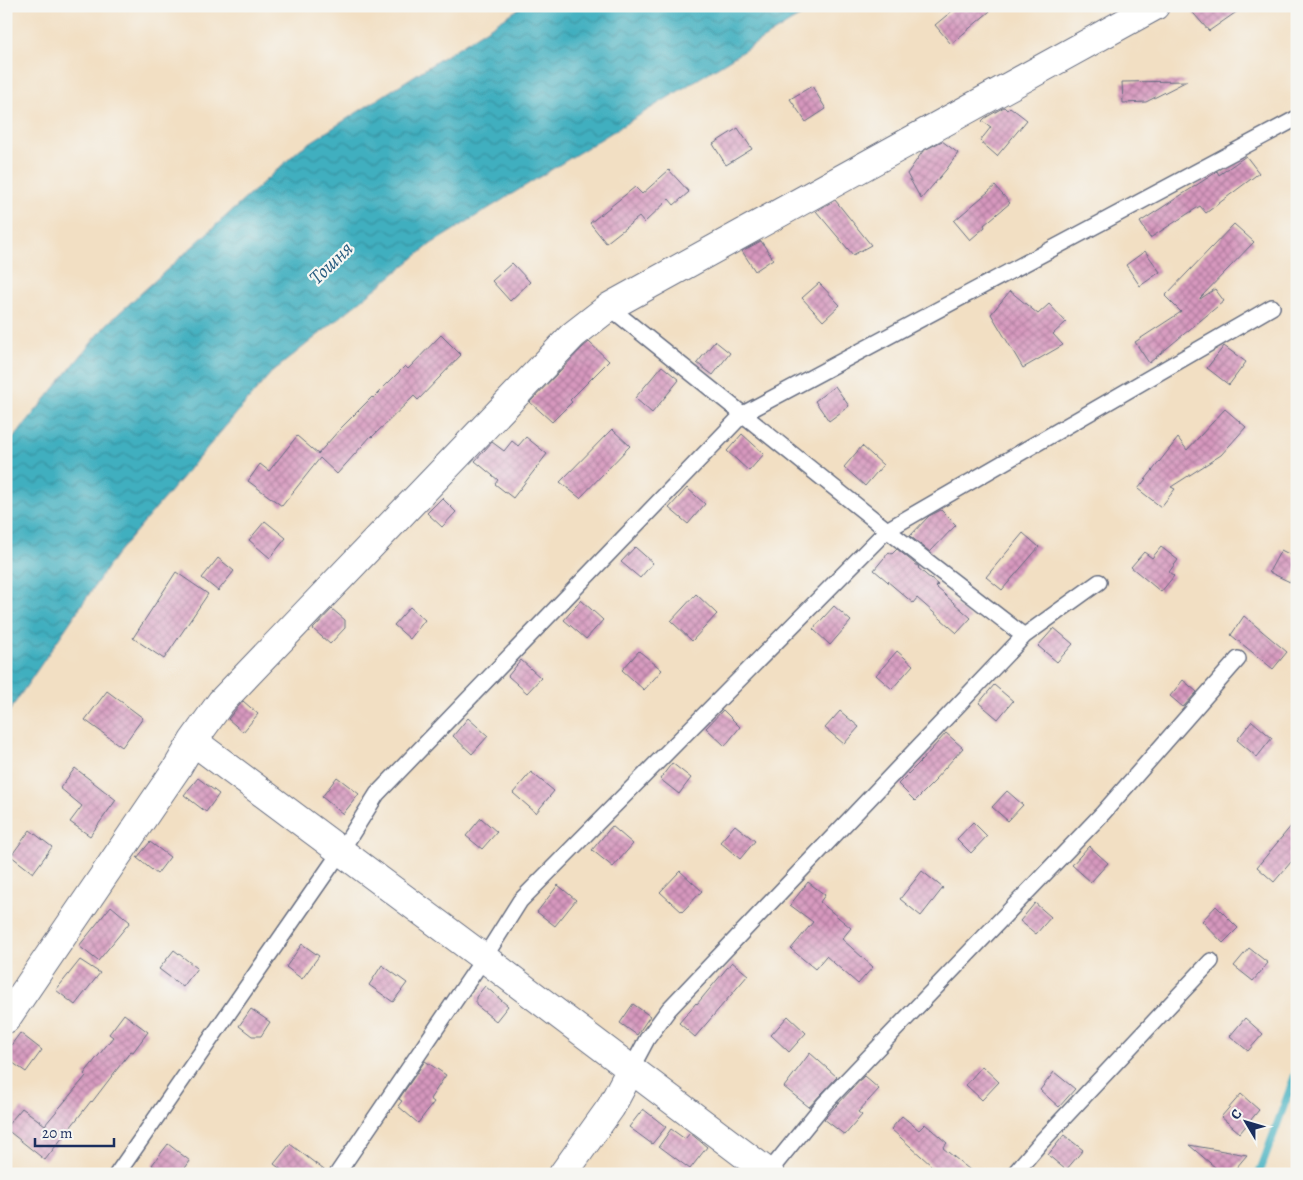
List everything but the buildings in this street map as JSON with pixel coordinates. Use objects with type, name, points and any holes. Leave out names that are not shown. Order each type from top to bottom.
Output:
[{"type":"street","points":[[6,1019],[221,702],[573,334],[609,307],[1155,6]]},
{"type":"street","points":[[193,741],[342,850],[769,1173]]},
{"type":"street","points":[[563,1174],[611,1106],[631,1069]]},
{"type":"lane","points":[[117,1174],[342,850],[377,794],[743,414],[1297,118]]},
{"type":"lane","points":[[609,307],[887,530],[1024,636]]},
{"type":"lane","points":[[337,1174],[484,958],[520,901],[887,530],[1272,307]]},
{"type":"lane","points":[[631,1069],[647,1039],[669,1009],[1024,636],[1099,582]]},
{"type":"lane","points":[[769,1173],[824,1104],[1103,813],[1238,660]]},
{"type":"lane","points":[[1014,1174],[1042,1141],[1211,961]]},
{"type":"water","name":"Тошня","points":[[523,6],[819,6],[431,244],[271,373],[115,556],[6,716],[6,447],[106,325],[300,149]]},
{"type":"waterway","points":[[1259,1174],[1297,1070]]}]
